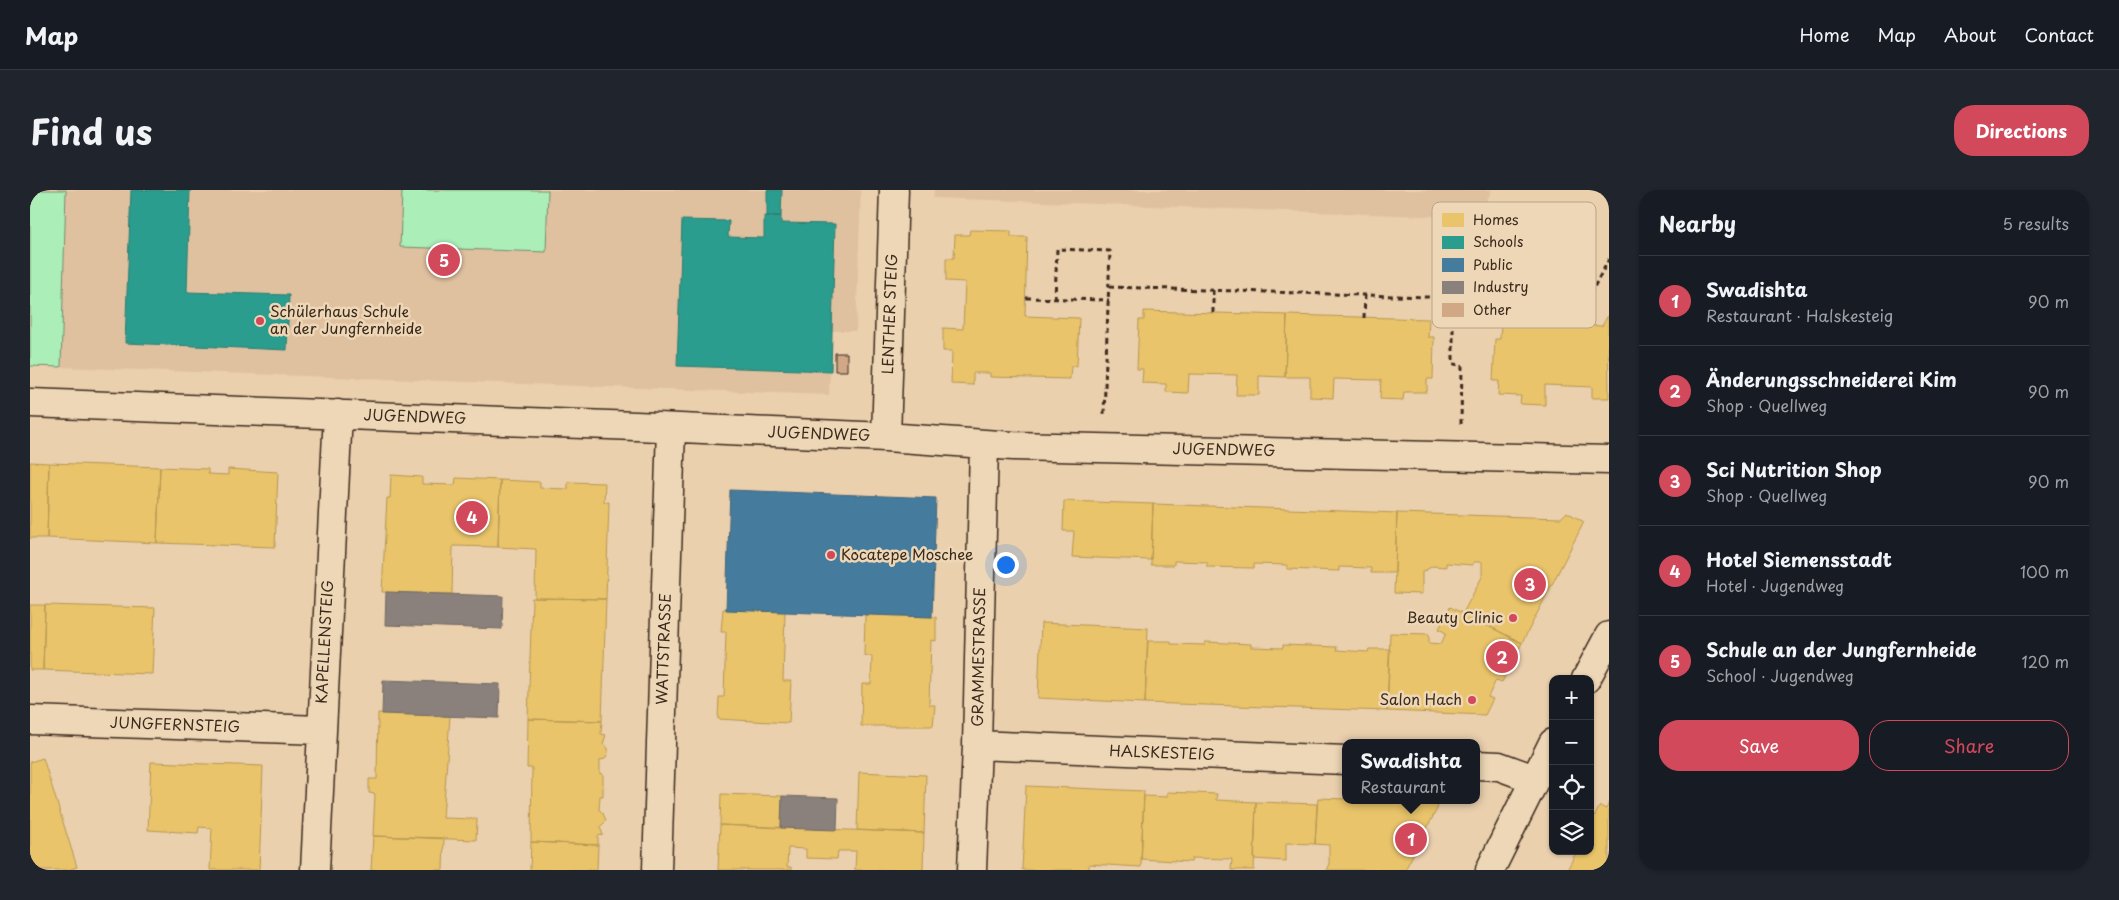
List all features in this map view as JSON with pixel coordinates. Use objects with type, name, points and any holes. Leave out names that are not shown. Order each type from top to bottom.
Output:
[{"type":"street","name":"LENTHER STEIG","points":[[886,437],[894,190]]},
{"type":"street","name":"JUGENDWEG","points":[[30,403],[886,437],[984,444],[1609,460]]},
{"type":"street","name":"KAPELLENSTEIG","points":[[315,870],[338,414]]},
{"type":"street","name":"WATTSTRASSE","points":[[657,870],[671,428]]},
{"type":"street","name":"GRAMMESTRASSE","points":[[972,870],[984,444]]},
{"type":"street","points":[[1588,675],[1609,636]]},
{"type":"street","name":"JUNGFERNSTEIG","points":[[30,720],[321,730]]},
{"type":"street","name":"HALSKESTEIG","points":[[977,745],[1342,760]]},
{"type":"street","points":[[1490,870],[1549,751]]},
{"type":"street","points":[[1480,765],[1500,766],[1534,779]]},
{"type":"path","points":[[1055,299],[1057,249],[1110,251],[1103,448]]},
{"type":"path","points":[[1596,283],[1609,259]]},
{"type":"path","points":[[1109,287],[1432,297]]},
{"type":"path","points":[[1213,290],[1213,313]]},
{"type":"path","points":[[1364,318],[1365,295]]},
{"type":"path","points":[[1026,298],[1109,300]]},
{"type":"path","points":[[1453,328],[1453,364],[1462,365],[1460,456]]},
{"type":"shaded area","points":[[30,190],[861,190],[856,331],[832,331],[829,395],[30,366]]},
{"type":"shaded area","points":[[934,190],[1492,190],[1486,202],[1432,202],[1432,216],[933,198]]},
{"type":"green space","points":[[30,190],[66,190],[61,367],[30,366]]},
{"type":"green space","points":[[402,190],[548,190],[546,252],[400,247]]},
{"type":"building: Homes","points":[[970,230],[1011,231],[1011,237],[1027,237],[1025,316],[1079,318],[1077,366],[1071,366],[1070,379],[990,377],[990,373],[973,373],[973,385],[951,384],[952,351],[943,351],[943,328],[963,329],[965,282],[946,281],[946,258],[954,258],[955,235],[969,235]]},
{"type":"building: Homes","points":[[1144,311],[1287,315],[1285,377],[1259,376],[1259,395],[1236,395],[1237,375],[1189,374],[1188,393],[1166,392],[1166,384],[1142,383],[1143,369],[1137,369],[1139,320],[1144,320]]},
{"type":"building: Homes","points":[[1287,315],[1429,319],[1428,337],[1434,337],[1433,379],[1427,379],[1427,392],[1404,392],[1403,400],[1380,399],[1381,380],[1334,379],[1333,398],[1310,397],[1310,377],[1285,377]]},
{"type":"building: Homes","points":[[1608,315],[1609,398],[1592,398],[1592,387],[1545,385],[1545,405],[1520,404],[1521,396],[1498,395],[1499,381],[1493,381],[1495,339],[1500,339],[1501,328],[1596,328],[1596,326],[1602,326]]},
{"type":"building: Homes","points":[[30,462],[49,463],[47,538],[30,538]]},
{"type":"building: Homes","points":[[49,463],[160,467],[157,543],[47,538]]},
{"type":"building: Homes","points":[[160,467],[208,469],[208,474],[228,475],[228,469],[278,472],[275,547],[157,543]]},
{"type":"building: Homes","points":[[391,475],[422,477],[422,484],[455,485],[456,478],[500,480],[498,547],[453,546],[452,594],[382,592],[387,498],[390,498]]},
{"type":"building: Homes","points":[[500,480],[540,482],[540,488],[568,489],[568,482],[605,483],[604,502],[609,502],[606,599],[535,598],[536,549],[498,547]]},
{"type":"building: Homes","points":[[1064,501],[1153,504],[1151,560],[1072,557],[1074,531],[1063,531]]},
{"type":"building: Homes","points":[[1153,504],[1397,513],[1395,573],[1371,573],[1371,568],[1339,567],[1339,571],[1287,569],[1287,565],[1254,564],[1254,568],[1207,567],[1207,562],[1174,561],[1174,565],[1151,565]]},
{"type":"building: Homes","points":[[1567,512],[1584,522],[1522,643],[1463,613],[1482,577],[1482,562],[1473,562],[1473,565],[1446,563],[1446,567],[1433,566],[1422,572],[1422,594],[1394,593],[1397,513],[1561,518]]},
{"type":"building: Homes","points":[[532,598],[606,599],[602,721],[528,719]]},
{"type":"building: Homes","points":[[30,605],[45,605],[43,670],[30,670]]},
{"type":"building: Homes","points":[[45,605],[155,608],[152,674],[43,670]]},
{"type":"building: Homes","points":[[1450,607],[1522,643],[1502,682],[1496,680],[1488,697],[1493,699],[1485,715],[1387,711],[1390,633],[1429,634],[1429,643],[1441,644],[1446,633],[1439,629]]},
{"type":"building: Homes","points":[[723,609],[785,612],[783,681],[791,681],[789,723],[718,719],[719,697],[724,697],[726,632],[721,632]]},
{"type":"building: Homes","points":[[865,615],[936,617],[936,641],[931,640],[929,705],[935,705],[933,726],[861,726],[862,684],[871,684],[872,656],[864,655]]},
{"type":"building: Homes","points":[[1041,623],[1148,628],[1145,703],[1038,698]]},
{"type":"building: Homes","points":[[1148,641],[1171,641],[1171,644],[1205,645],[1205,642],[1251,644],[1251,647],[1283,648],[1283,645],[1337,647],[1336,650],[1368,652],[1369,649],[1390,649],[1387,711],[1145,703]]},
{"type":"building: Homes","points":[[378,713],[450,716],[443,818],[477,819],[476,840],[373,836],[375,794],[369,793],[369,779],[377,779]]},
{"type":"building: Homes","points":[[528,719],[602,721],[601,734],[606,735],[603,744],[608,748],[608,753],[605,759],[600,760],[600,774],[603,774],[603,796],[600,796],[599,810],[603,813],[606,821],[600,827],[603,835],[598,836],[598,845],[531,842],[532,768],[527,768]]},
{"type":"building: Homes","points":[[43,758],[77,867],[68,870],[30,870],[30,762]]},
{"type":"building: Homes","points":[[151,762],[263,766],[259,870],[210,870],[212,828],[199,827],[198,833],[148,830]]},
{"type":"building: Homes","points":[[859,772],[926,775],[924,833],[857,830]]},
{"type":"building: Homes","points":[[1026,786],[1144,791],[1141,867],[1089,864],[1089,870],[1022,870]]},
{"type":"building: Homes","points":[[1167,792],[1217,794],[1216,800],[1256,802],[1254,870],[1231,870],[1232,859],[1192,858],[1191,862],[1141,859],[1144,796],[1167,797]]},
{"type":"building: Homes","points":[[721,794],[782,796],[781,828],[720,825]]},
{"type":"building: Homes","points":[[1318,798],[1342,799],[1342,804],[1434,804],[1438,807],[1405,870],[1326,870],[1329,864],[1329,845],[1315,844]]},
{"type":"building: Homes","points":[[1256,802],[1317,804],[1315,844],[1286,843],[1286,861],[1254,859]]},
{"type":"building: Homes","points":[[1609,803],[1609,870],[1567,870],[1575,855],[1594,855],[1594,817],[1600,806],[1606,809]]},
{"type":"building: Homes","points":[[720,825],[924,833],[923,870],[855,870],[856,851],[838,851],[837,859],[806,858],[806,849],[788,848],[787,867],[791,867],[791,870],[718,870]]},
{"type":"building: Homes","points":[[373,836],[444,838],[443,870],[371,870]]},
{"type":"building: Homes","points":[[531,842],[598,845],[597,870],[530,870]]},
{"type":"building: Schools","points":[[131,190],[190,190],[187,292],[289,295],[287,350],[125,343]]},
{"type":"building: Schools","points":[[767,190],[782,190],[781,216],[767,216]]},
{"type":"building: Schools","points":[[764,216],[781,216],[781,223],[835,224],[831,371],[677,366],[682,220],[729,221],[728,237],[764,238]]},
{"type":"building: Public","name":"Kocatepe Moschee","points":[[730,490],[936,498],[932,617],[726,610]]},
{"type":"building: Industry","points":[[386,592],[503,596],[502,629],[385,625]]},
{"type":"building: Industry","points":[[383,680],[500,684],[499,718],[382,714]]},
{"type":"building: Industry","points":[[782,796],[838,798],[837,830],[781,828]]},
{"type":"building: Other","points":[[835,353],[847,353],[847,371],[835,371]]},
{"type":"place","name":"Schule an der Jungfernheide","points":[[444,260]]},
{"type":"place","name":"Schülerhaus Schule an der Jungfernheide","points":[[260,321]]},
{"type":"place","name":"Hotel Siemensstadt","points":[[472,517]]},
{"type":"place","name":"Kocatepe Moschee","points":[[831,555]]},
{"type":"place","name":"Sci Nutrition Shop","points":[[1530,584]]},
{"type":"place","name":"Beauty Clinic","points":[[1513,618]]},
{"type":"place","name":"Änderungsschneiderei Kim","points":[[1502,657]]},
{"type":"place","name":"Salon Hach","points":[[1472,700]]},
{"type":"place","name":"Swadishta","points":[[1411,839]]}]
